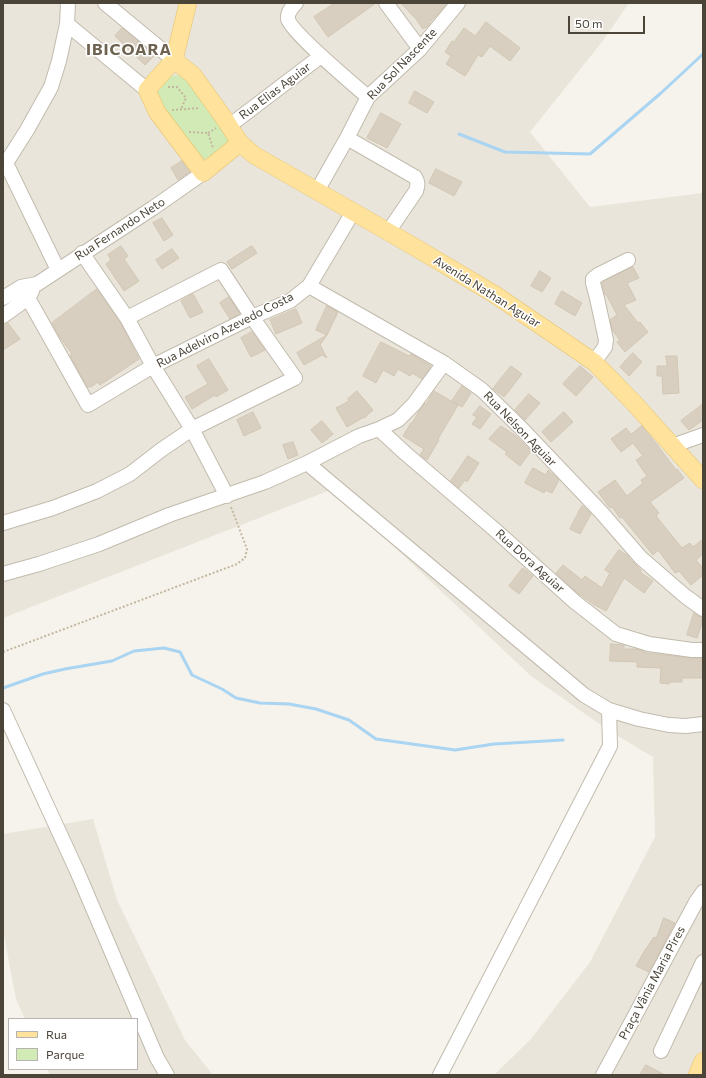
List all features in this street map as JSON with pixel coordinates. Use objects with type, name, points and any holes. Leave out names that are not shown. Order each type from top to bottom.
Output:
[{"type":"main road","points":[[188,3],[174,60],[146,90],[157,112],[203,173],[240,143]]},
{"type":"main road","name":"Avenida Nathan Aguiar","points":[[174,60],[192,75],[216,106],[240,143],[254,155],[494,294],[594,362],[634,403],[703,480]]},
{"type":"main road","points":[[697,1075],[703,1061]]},
{"type":"street","points":[[58,270],[4,165],[27,130],[51,88],[59,61],[67,24],[68,3]]},
{"type":"street","points":[[105,3],[174,60]]},
{"type":"street","points":[[296,3],[289,12],[288,19],[292,26],[321,56],[368,97]]},
{"type":"street","points":[[386,3],[420,49]]},
{"type":"street","name":"Rua Sol Nascente","points":[[317,191],[368,97],[420,49],[458,3]]},
{"type":"street","points":[[67,24],[146,90]]},
{"type":"street","name":"Rua Elias Aguiar","points":[[230,126],[321,56]]},
{"type":"street","points":[[347,138],[415,177],[417,180],[418,185],[416,190],[388,232]]},
{"type":"street","name":"Rua Fernando Neto","points":[[3,316],[24,293],[82,253],[153,208],[203,173]]},
{"type":"street","name":"Rua Adelviro Azevedo Costa","points":[[24,293],[88,405],[153,366],[252,317],[290,301],[309,286],[353,212]]},
{"type":"street","points":[[82,253],[127,318],[153,366],[192,429],[227,496]]},
{"type":"street","points":[[594,362],[605,347],[606,340],[593,279],[628,260]]},
{"type":"street","points":[[3,523],[53,508],[97,491],[130,474],[161,450],[192,429],[295,378],[221,270],[127,318]]},
{"type":"street","name":"Rua Nelson Aguiar","points":[[309,286],[444,363],[482,390],[521,428],[601,512],[641,558],[703,610]]},
{"type":"street","name":"Rua Fernando Neto","points":[[3,298],[24,293]]},
{"type":"street","points":[[3,574],[99,544],[169,515],[265,482],[307,463],[359,436],[398,420],[414,404],[444,363]]},
{"type":"street","name":"Rua Dora Aguiar","points":[[379,429],[575,602],[616,634],[649,644],[692,650],[703,650]]},
{"type":"street","points":[[672,446],[703,435]]},
{"type":"street","points":[[307,463],[584,695],[609,710],[639,719],[668,725],[686,726],[703,724]]},
{"type":"street","points":[[3,710],[80,878],[157,1058],[167,1075]]},
{"type":"street","points":[[440,1075],[610,746],[609,710]]},
{"type":"street","name":"Praça Vânia Maria Pires","points":[[603,1075],[696,902],[703,892]]},
{"type":"street","points":[[662,1051],[703,962]]},
{"type":"path","points":[[163,87],[178,87],[186,98],[181,110]]},
{"type":"path","points":[[157,112],[163,110],[181,110],[216,106]]},
{"type":"path","points":[[172,132],[208,133],[216,161]]},
{"type":"path","points":[[3,652],[237,564],[245,558],[247,549],[227,496]]},
{"type":"shaded area","points":[[3,3],[629,3],[602,42],[530,132],[590,207],[703,193],[703,1075],[494,1075],[531,1039],[590,962],[655,837],[653,757],[608,730],[531,676],[333,489],[3,618]]},
{"type":"shaded area","points":[[93,819],[117,900],[185,1040],[213,1075],[50,1075],[48,1070],[138,1070],[138,1018],[25,1018],[16,999],[3,930],[3,834]]},
{"type":"green space","points":[[183,75],[232,142],[199,163],[157,101],[157,90],[171,76]]},
{"type":"building","points":[[335,3],[376,3],[328,37],[314,17]]},
{"type":"building","points":[[401,3],[447,3],[428,26],[423,29]]},
{"type":"building","points":[[486,22],[520,48],[510,61],[490,46],[482,57],[478,55],[465,76],[446,64],[451,56],[445,52],[452,41],[454,42],[464,28],[475,36]]},
{"type":"building","points":[[122,28],[155,55],[145,65],[115,36]]},
{"type":"building","points":[[415,91],[434,102],[427,113],[409,103]]},
{"type":"building","points":[[381,113],[401,124],[387,148],[367,138]]},
{"type":"building","points":[[182,161],[190,172],[178,180],[171,168]]},
{"type":"building","points":[[436,169],[462,182],[454,196],[429,183]]},
{"type":"building","points":[[162,218],[173,235],[164,241],[153,223]]},
{"type":"building","points":[[121,246],[128,256],[124,259],[139,281],[124,291],[106,264],[111,260],[108,255]]},
{"type":"building","points":[[252,246],[257,253],[232,269],[227,262]]},
{"type":"building","points":[[172,249],[179,258],[162,269],[156,260]]},
{"type":"building","points":[[633,267],[639,278],[627,283],[636,300],[624,305],[638,323],[640,322],[648,332],[625,352],[617,342],[620,340],[612,330],[610,320],[617,315],[606,294],[605,295],[602,283]]},
{"type":"building","points":[[540,271],[551,278],[542,292],[531,286]]},
{"type":"building","points":[[97,289],[120,322],[139,359],[100,385],[98,382],[91,387],[87,387],[70,355],[72,354],[52,323]]},
{"type":"building","points":[[562,291],[582,303],[575,316],[555,304]]},
{"type":"building","points":[[193,294],[203,312],[190,318],[181,301]]},
{"type":"building","points":[[229,297],[240,314],[230,319],[220,303]]},
{"type":"building","points":[[327,306],[338,312],[327,335],[316,330]]},
{"type":"building","points":[[296,309],[302,323],[276,334],[270,320]]},
{"type":"building","points":[[8,323],[20,339],[3,350],[3,327]]},
{"type":"building","points":[[252,332],[265,350],[251,357],[241,338]]},
{"type":"building","points":[[327,335],[320,345],[327,358],[322,355],[304,365],[297,353]]},
{"type":"building","points":[[381,342],[409,356],[411,354],[431,366],[422,379],[412,373],[410,376],[398,369],[394,376],[383,370],[376,383],[363,376]]},
{"type":"building","points":[[633,353],[642,362],[629,376],[620,367]]},
{"type":"building","points":[[666,356],[677,356],[679,393],[663,394],[662,376],[657,376],[657,366],[667,366]]},
{"type":"building","points":[[209,359],[228,390],[216,397],[215,395],[192,409],[185,397],[208,384],[197,366]]},
{"type":"building","points":[[511,366],[522,374],[504,397],[493,389]]},
{"type":"building","points":[[580,366],[593,377],[576,396],[563,384]]},
{"type":"building","points":[[462,386],[471,393],[462,407],[452,401]]},
{"type":"building","points":[[357,391],[373,410],[364,418],[347,427],[336,408],[349,401],[348,399]]},
{"type":"building","points":[[434,391],[458,405],[427,460],[420,455],[424,449],[403,436]]},
{"type":"building","points":[[529,394],[540,403],[525,420],[515,410]]},
{"type":"building","points":[[703,404],[703,420],[689,430],[681,421]]},
{"type":"building","points":[[480,406],[491,414],[480,429],[472,424],[477,417],[473,415]]},
{"type":"building","points":[[253,412],[261,428],[244,436],[237,420]]},
{"type":"building","points":[[564,412],[573,422],[551,442],[542,432]]},
{"type":"building","points":[[322,421],[333,434],[322,443],[311,430]]},
{"type":"building","points":[[501,426],[516,436],[531,451],[520,466],[505,454],[507,452],[489,439]]},
{"type":"building","points":[[642,426],[684,478],[650,502],[659,513],[656,516],[682,548],[690,543],[693,547],[703,539],[703,554],[696,560],[703,568],[703,575],[691,585],[679,571],[675,573],[658,550],[653,555],[622,517],[620,518],[612,507],[610,508],[598,492],[615,480],[627,496],[643,483],[641,480],[647,476],[636,460],[643,456],[633,443],[621,452],[611,439],[626,428],[631,434]]},
{"type":"building","points":[[293,442],[298,455],[288,459],[283,445]]},
{"type":"building","points":[[468,456],[479,463],[467,482],[465,480],[459,488],[451,481]]},
{"type":"building","points":[[533,468],[546,475],[548,470],[559,480],[552,493],[545,490],[544,493],[525,483]]},
{"type":"building","points":[[582,506],[591,514],[580,534],[570,529]]},
{"type":"building","points":[[619,550],[627,555],[641,570],[640,572],[653,581],[644,593],[624,578],[606,611],[575,591],[556,573],[563,565],[582,580],[585,576],[602,588],[610,573],[605,570]]},
{"type":"building","points":[[523,568],[533,576],[519,594],[509,586]]},
{"type":"building","points":[[694,613],[703,617],[697,638],[687,635]]},
{"type":"building","points":[[611,644],[624,645],[624,649],[637,649],[647,653],[703,658],[703,678],[682,678],[682,682],[670,682],[669,684],[660,683],[661,668],[637,667],[637,662],[610,661]]},
{"type":"building","points":[[664,918],[675,923],[649,972],[636,966],[654,937],[656,938]]},
{"type":"building","points":[[646,1065],[665,1075],[640,1075]]},
{"type":"waterway","points":[[459,134],[505,152],[590,154],[661,93],[703,54]]},
{"type":"waterway","points":[[3,688],[43,674],[112,661],[134,651],[164,648],[180,652],[192,675],[222,689],[236,698],[260,703],[289,704],[316,709],[349,720],[376,739],[455,750],[494,744],[563,740]]},
{"type":"district","name":"IBICOARA","points":[[129,50]]}]
